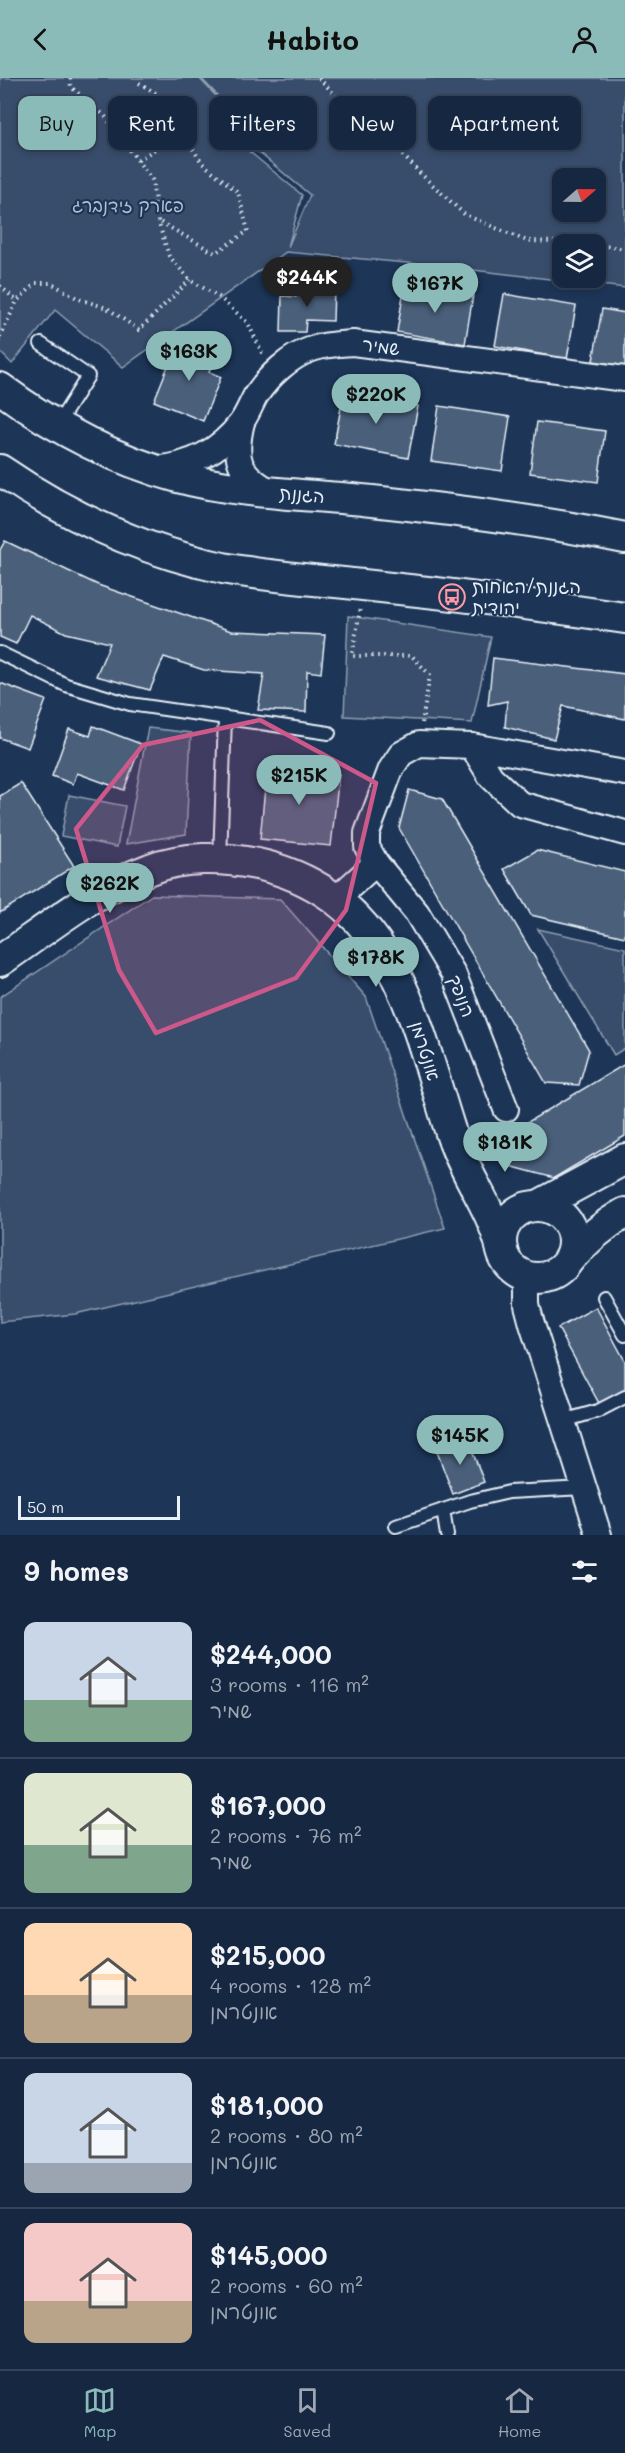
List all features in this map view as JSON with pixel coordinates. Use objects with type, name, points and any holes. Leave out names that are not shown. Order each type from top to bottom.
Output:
[{"type":"street","name":"שמיר","points":[[153,470],[175,467],[201,458],[225,442],[242,422],[256,395],[272,375],[309,350],[325,345],[353,343],[625,379]]},
{"type":"street","name":"הגננת","points":[[0,388],[56,427],[84,442],[153,470],[215,485],[485,515],[625,538]]},
{"type":"street","name":"שמיר","points":[[242,422],[237,443],[240,463],[254,482],[273,493]]},
{"type":"street","points":[[0,470],[68,512],[120,535],[176,556],[223,568],[274,576],[553,607],[625,618]]},
{"type":"street","points":[[0,485],[34,493]]},
{"type":"street","points":[[419,744],[472,746],[625,773]]},
{"type":"street","name":"הנופך","points":[[419,744],[401,754],[391,769],[367,833],[367,847],[376,863],[417,913],[454,975],[506,1109]]},
{"type":"street","points":[[472,746],[491,777],[520,804],[625,833]]},
{"type":"street","name":"אונטרמן","points":[[0,961],[102,891],[152,868],[181,861],[220,858],[281,870],[322,890],[351,912],[368,931],[382,950],[405,992],[421,1034],[453,1140],[465,1168],[497,1227],[502,1250]]},
{"type":"street","points":[[335,900],[376,863]]},
{"type":"street","points":[[625,1159],[513,1215],[505,1225],[501,1237],[502,1250],[507,1262],[515,1271],[527,1277],[551,1276],[562,1269],[591,1236],[625,1213]]},
{"type":"street","name":"אונטרמן","points":[[465,1168],[479,1183],[500,1198],[531,1207]]},
{"type":"street","points":[[531,1207],[550,1208],[561,1214],[569,1224],[573,1236],[573,1247],[569,1259]]},
{"type":"street","points":[[527,1277],[527,1305],[599,1535]]},
{"type":"lane","points":[[41,344],[88,376],[56,427]]},
{"type":"lane","points":[[0,653],[66,686],[130,704],[329,733]]},
{"type":"lane","points":[[220,858],[225,718]]},
{"type":"lane","points":[[604,1297],[625,1335]]},
{"type":"lane","points":[[563,1422],[598,1411],[625,1396]]},
{"type":"lane","points":[[396,1526],[470,1501],[509,1492],[584,1488]]},
{"type":"lane","points":[[443,1510],[447,1535]]},
{"type":"path","points":[[70,78],[71,87],[105,116],[152,180],[158,221],[169,256],[190,280],[219,297],[248,323],[272,375]]},
{"type":"path","points":[[319,78],[339,99],[386,137],[465,215],[526,241],[590,243],[625,249]]},
{"type":"path","points":[[140,83],[161,96]]},
{"type":"path","points":[[138,160],[154,150]]},
{"type":"path","points":[[158,221],[215,253],[248,231],[238,192],[202,163],[194,150]]},
{"type":"path","points":[[0,337],[17,301],[36,283],[51,283],[79,299],[106,308],[139,330],[190,280]]},
{"type":"path","points":[[0,286],[17,301]]},
{"type":"path","points":[[364,585],[352,656],[412,656],[430,675],[419,744]]},
{"type":"highlighted area","points":[[260,720],[376,783],[346,910],[296,978],[156,1033],[119,970],[76,829],[143,745]]},
{"type":"green space","name":"פארק זידנברג","points":[[0,78],[199,78],[216,96],[209,96],[209,150],[247,150],[302,195],[288,247],[310,195],[256,150],[317,150],[317,96],[218,96],[201,78],[625,78],[625,288],[606,286],[606,234],[552,234],[552,279],[440,266],[286,252],[123,367],[55,310],[12,364],[0,352]]},
{"type":"green space","points":[[348,616],[491,637],[472,723],[344,716]]},
{"type":"green space","points":[[148,728],[191,733],[186,834],[126,844]]},
{"type":"green space","points":[[69,795],[125,806],[117,847],[61,836]]},
{"type":"green space","points":[[152,895],[280,899],[366,997],[445,1228],[75,1314],[0,1322],[0,997]]},
{"type":"green space","points":[[538,929],[625,948],[625,1048],[614,1055]]},
{"type":"building","points":[[405,283],[473,295],[465,344],[397,332]]},
{"type":"building","points":[[297,287],[334,288],[333,321],[306,320],[305,332],[281,332],[282,296],[296,297]]},
{"type":"building","points":[[504,294],[576,306],[567,359],[495,346]]},
{"type":"building","points":[[602,309],[625,313],[625,366],[593,361]]},
{"type":"building","points":[[178,341],[215,356],[209,372],[221,377],[203,421],[154,401]]},
{"type":"building","points":[[344,392],[418,406],[408,458],[334,444]]},
{"type":"building","points":[[439,406],[510,417],[502,471],[431,461]]},
{"type":"building","points":[[537,422],[605,431],[598,482],[530,473]]},
{"type":"building","points":[[5,541],[98,585],[231,631],[325,635],[321,673],[307,671],[306,712],[258,710],[264,674],[204,670],[164,657],[150,690],[96,676],[110,643],[66,633],[30,615],[16,644],[0,637],[0,550]]},
{"type":"building","points":[[493,658],[625,674],[625,719],[563,706],[554,739],[505,727],[507,701],[488,705]]},
{"type":"building","points":[[0,683],[46,700],[28,748],[0,738]]},
{"type":"building","points":[[93,726],[141,744],[124,790],[77,773],[73,784],[52,776],[69,729],[90,736]]},
{"type":"building","points":[[267,767],[339,774],[331,846],[260,839]]},
{"type":"building","points":[[21,783],[74,866],[0,913],[0,796]]},
{"type":"building","points":[[409,790],[442,799],[589,1050],[579,1085],[546,1083],[399,828]]},
{"type":"building","points":[[537,850],[625,872],[625,937],[531,915],[504,869]]},
{"type":"building","points":[[625,1064],[625,1136],[554,1178],[502,1164],[511,1132]]},
{"type":"building","points":[[596,1307],[625,1361],[625,1391],[600,1405],[558,1328]]},
{"type":"building","points":[[467,1437],[484,1482],[453,1494],[436,1449]]},
{"type":"place","name":"הגננת/האחות יהודית","points":[[452,597]]}]
